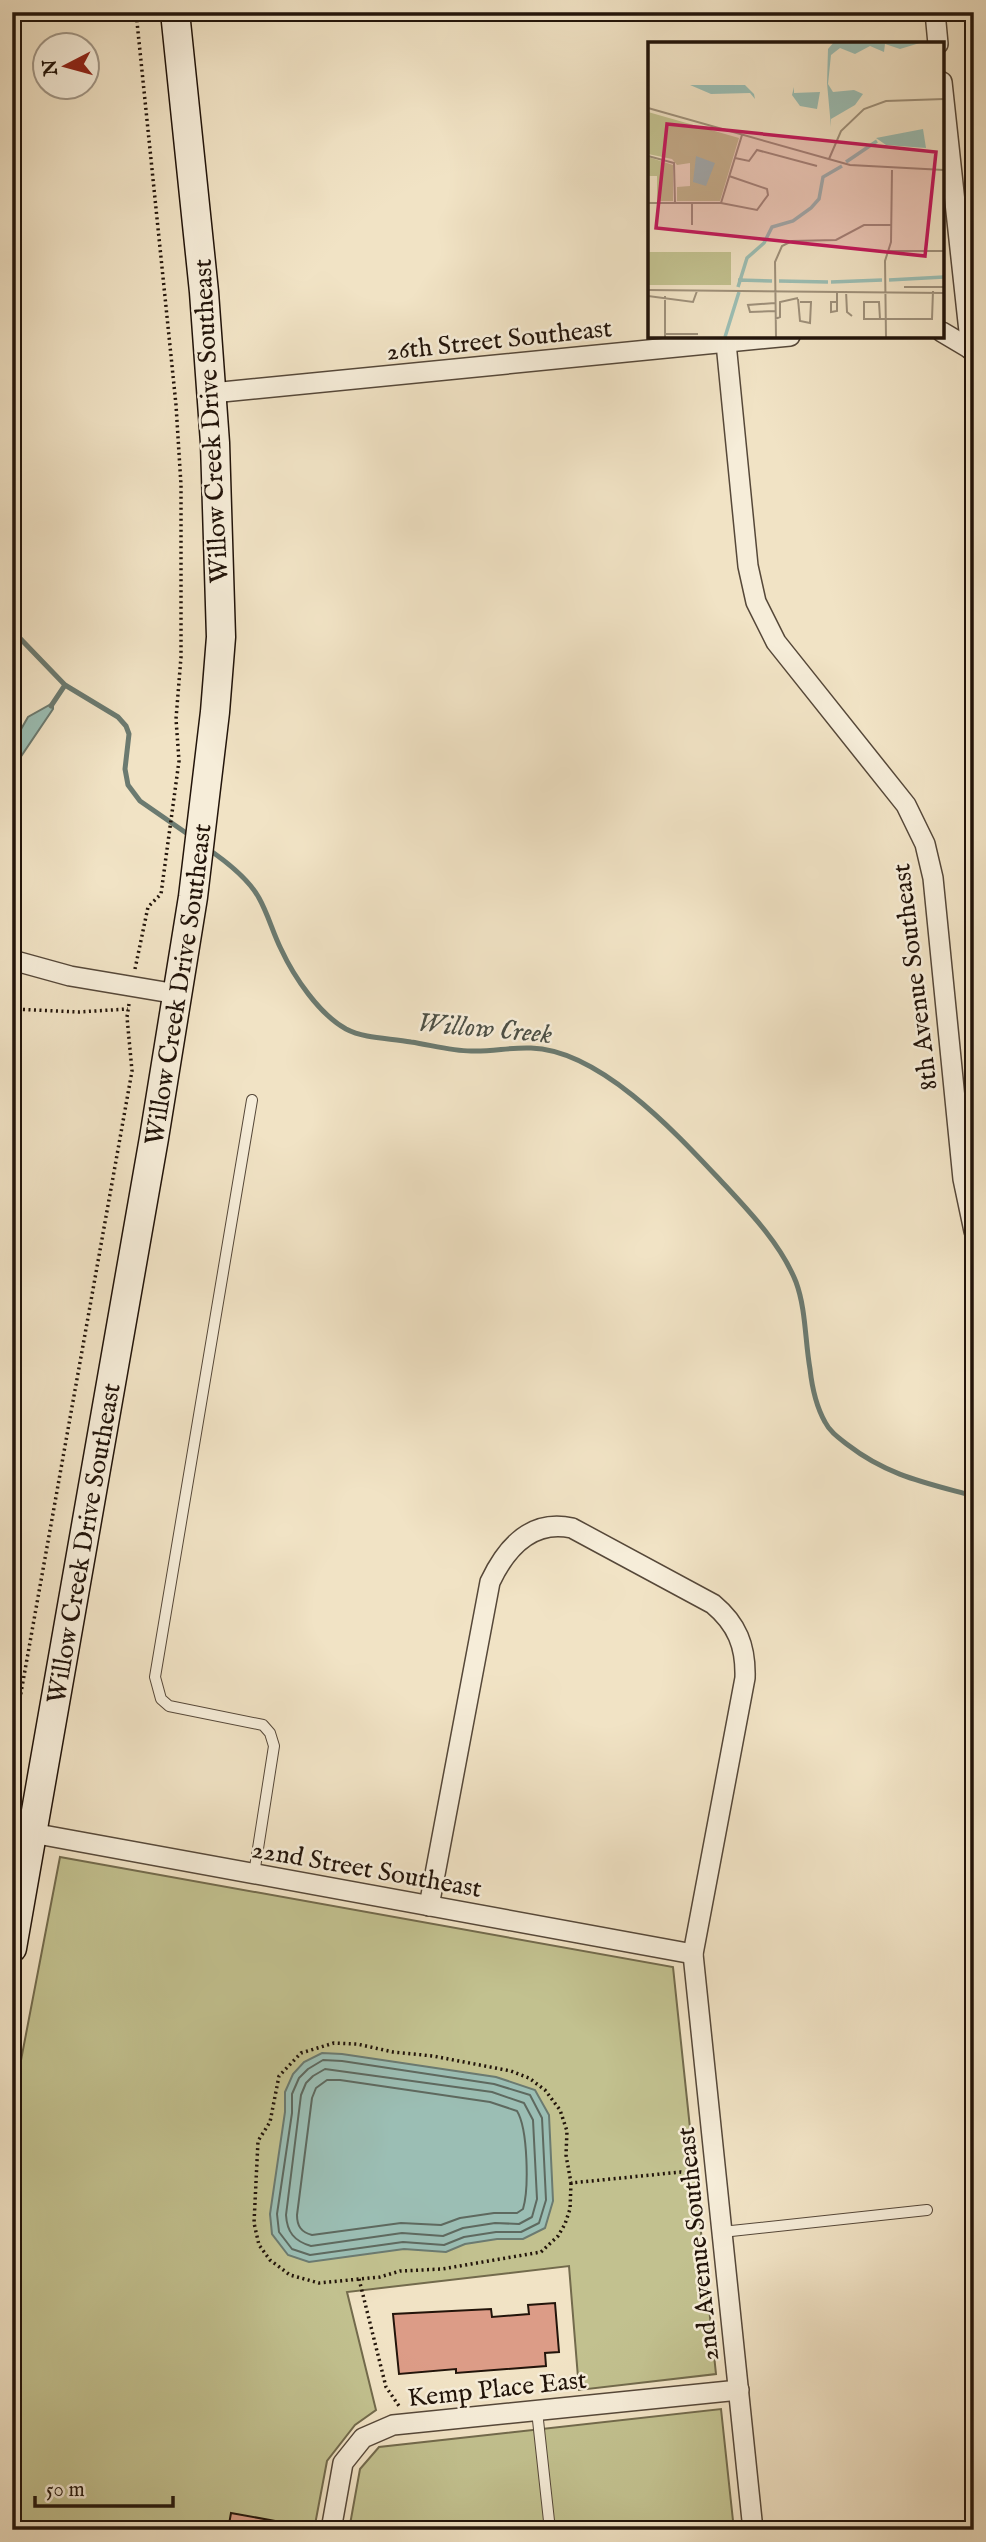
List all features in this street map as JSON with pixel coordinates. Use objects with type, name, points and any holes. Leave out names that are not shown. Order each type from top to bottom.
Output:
[{"type":"main road","name":"Willow Creek Drive Southeast","points":[[12,1948],[177,994],[207,793],[220,637],[220,539],[204,292],[175,12]]},
{"type":"street","points":[[935,12],[938,42]]},
{"type":"street","points":[[944,100],[972,351]]},
{"type":"street","points":[[944,333],[972,351]]},
{"type":"street","name":"26th Street Southeast","points":[[212,393],[772,338]]},
{"type":"street","name":"8th Avenue Southeast","points":[[726,343],[748,566],[756,602],[776,642],[906,805],[925,844],[933,878],[963,1179],[974,1231]]},
{"type":"street","points":[[12,960],[70,976],[177,994]]},
{"type":"street","name":"2nd Avenue Southeast","points":[[429,1906],[490,1582],[505,1554],[524,1535],[536,1529],[562,1525],[583,1531],[713,1604],[731,1620],[741,1642],[745,1678],[693,1954],[753,2530]]},
{"type":"street","name":"22nd Street Southeast","points":[[32,1833],[693,1954]]},
{"type":"street","name":"Kemp Place East","points":[[331,2530],[342,2463],[363,2438],[399,2425],[739,2390]]},
{"type":"lane","points":[[252,1100],[155,1677],[160,1699],[169,1706],[263,1725],[270,1733],[274,1746],[254,1874]]},
{"type":"lane","points":[[722,2232],[927,2210]]},
{"type":"lane","points":[[537,2411],[550,2530]]},
{"type":"path","points":[[12,1743],[132,1071],[128,1009],[139,941],[148,907],[161,894],[179,761],[176,719],[181,657],[181,485],[176,405],[136,12]]},
{"type":"path","points":[[12,1009],[78,1012],[128,1009]]},
{"type":"path","points":[[334,2043],[433,2056],[529,2077],[545,2090],[560,2110],[567,2132],[566,2155],[571,2183],[570,2209],[565,2224],[558,2236],[541,2252],[442,2269],[400,2271],[380,2277],[319,2283],[289,2275],[270,2260],[259,2245],[254,2223],[258,2141],[270,2122],[279,2076],[301,2053],[334,2043]]},
{"type":"path","points":[[571,2183],[681,2172],[717,2178]]},
{"type":"path","points":[[359,2279],[386,2387],[399,2405],[399,2425]]},
{"type":"shaded area","points":[[60,1857],[673,1967],[716,2374],[579,2390],[569,2266],[347,2292],[376,2410],[355,2425],[327,2461],[314,2530],[12,2530],[12,2107]]},
{"type":"shaded area","points":[[721,2409],[734,2530],[349,2530],[360,2469],[379,2447]]},
{"type":"water","points":[[53,703],[53,709],[20,758],[12,794],[12,745],[28,717]]},
{"type":"water","points":[[322,2053],[496,2077],[535,2090],[549,2115],[553,2201],[545,2228],[523,2239],[497,2239],[465,2244],[446,2252],[404,2249],[309,2262],[288,2255],[272,2234],[270,2214],[285,2112],[285,2092],[293,2074],[304,2062]]},
{"type":"building","points":[[555,2303],[559,2352],[545,2353],[546,2366],[399,2374],[393,2314],[491,2309],[492,2317],[529,2314],[528,2305]]},
{"type":"building","points":[[231,2513],[281,2522],[280,2530],[228,2530]]},
{"type":"waterway","name":"Willow Creek","points":[[12,630],[65,685],[118,717],[126,726],[129,734],[125,769],[128,785],[140,801],[192,837]]},
{"type":"waterway","points":[[51,706],[65,685]]},
{"type":"waterway","name":"Willow Creek","points":[[208,849],[249,884],[259,898],[281,949],[300,983],[326,1014],[346,1029],[369,1036],[456,1050],[531,1048],[557,1052],[610,1078],[635,1097],[721,1181],[782,1254],[799,1292],[813,1389],[819,1410],[829,1429],[863,1456],[893,1471],[974,1496]]}]
